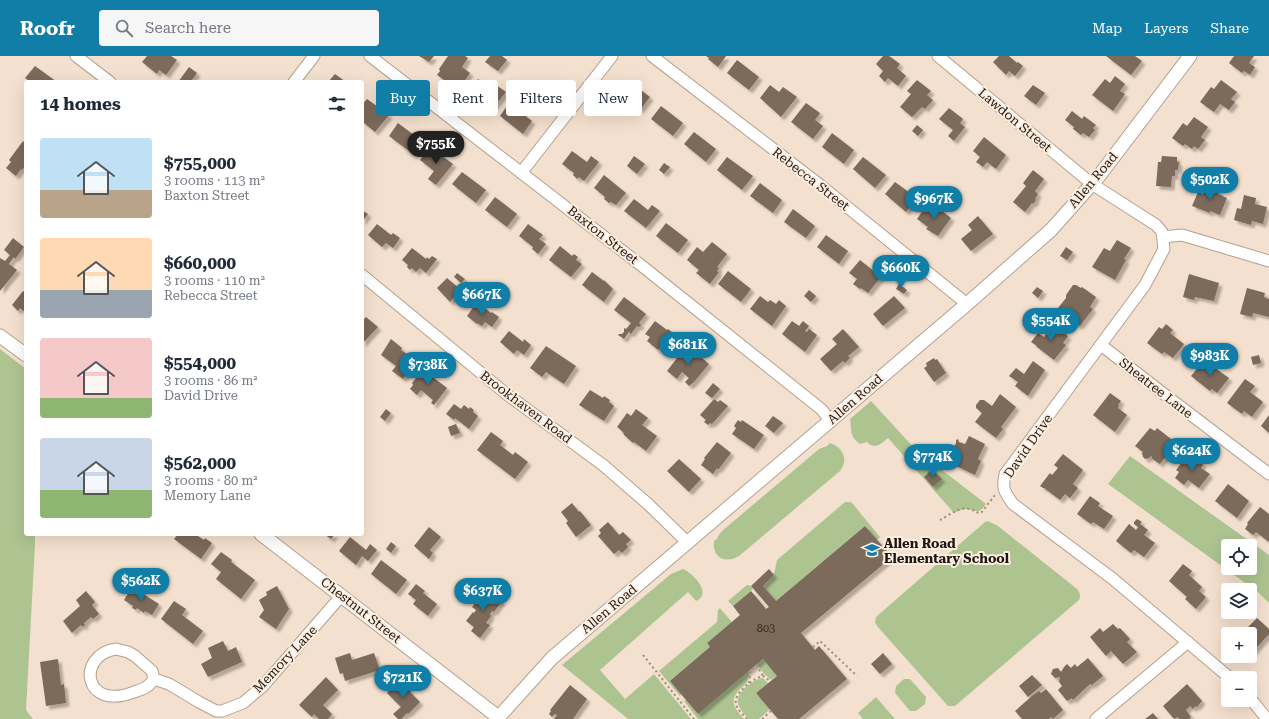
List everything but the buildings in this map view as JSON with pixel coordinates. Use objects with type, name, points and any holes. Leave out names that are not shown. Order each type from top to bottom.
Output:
[{"type":"street","points":[[76,56],[107,80]]},
{"type":"street","points":[[296,80],[314,56]]},
{"type":"street","name":"Baxton Street","points":[[370,56],[642,266],[821,409],[831,421]]},
{"type":"street","points":[[522,173],[612,56]]},
{"type":"street","name":"Rebecca Street","points":[[652,56],[820,185],[967,304]]},
{"type":"street","name":"Lawdon Street","points":[[938,56],[1092,184]]},
{"type":"street","name":"Allen Road","points":[[498,718],[552,658],[831,421],[1051,230],[1092,184],[1188,57]]},
{"type":"street","points":[[1092,184],[1156,225],[1162,232],[1163,237],[1182,235],[1269,261]]},
{"type":"street","name":"David Drive","points":[[1163,237],[1164,249],[1145,285],[1005,474],[1003,485],[1004,490],[1013,504],[1113,579],[1222,671]]},
{"type":"street","name":"Brookhaven Road","points":[[364,277],[509,396],[604,465],[688,542]]},
{"type":"street","points":[[0,336],[24,354]]},
{"type":"street","name":"Sheatree Lane","points":[[1101,345],[1269,474]]},
{"type":"street","name":"Chestnut Street","points":[[264,536],[342,595],[498,718]]},
{"type":"street","name":"Memory Lane","points":[[154,679],[169,684],[216,711],[243,703],[263,686],[342,595]]},
{"type":"street","points":[[1096,719],[1188,642]]},
{"type":"street","points":[[116,649],[128,652],[135,656],[152,671],[154,679],[150,686],[127,695],[108,697],[98,693],[90,680],[90,669],[96,659],[108,650],[116,649]]},
{"type":"street","points":[[1257,707],[1267,719]]},
{"type":"path","points":[[940,520],[964,508],[981,513],[993,496],[1004,490]]},
{"type":"path","points":[[813,647],[820,641],[856,676]]},
{"type":"path","points":[[643,655],[694,719]]},
{"type":"path","points":[[749,683],[752,668],[757,666],[763,676],[770,681]]},
{"type":"path","points":[[747,719],[738,708],[735,699],[749,683],[756,678],[763,676]]},
{"type":"path","points":[[762,719],[771,711]]},
{"type":"green space","points":[[0,349],[24,367],[24,536],[35,536],[35,544],[26,710],[33,719],[0,719]]},
{"type":"green space","points":[[871,401],[916,450],[986,504],[978,511],[963,509],[954,513],[888,438],[875,446],[872,446],[867,442],[860,444],[856,441],[852,433],[850,419]],"holes":[[[932,469],[941,479],[933,487],[924,477]]]},
{"type":"green space","points":[[830,443],[835,445],[843,454],[844,463],[840,471],[739,556],[729,559],[720,558],[715,552],[714,541],[722,531],[819,449]]},
{"type":"green space","points":[[1130,456],[1247,539],[1221,539],[1221,566],[1108,484]]},
{"type":"green space","points":[[845,502],[852,503],[880,537],[877,540],[865,526],[776,601],[763,586],[774,575],[777,560]]},
{"type":"green space","points":[[988,521],[998,526],[1077,589],[1080,597],[1079,600],[955,706],[948,706],[877,626],[875,622],[876,617]]},
{"type":"green space","points":[[1257,546],[1269,555],[1269,603],[1257,592],[1257,583],[1245,583],[1234,575],[1257,575]]},
{"type":"green space","points":[[683,569],[692,575],[700,584],[703,594],[701,598],[696,601],[688,592],[600,670],[625,699],[654,674],[691,719],[628,719],[562,665],[671,574]]},
{"type":"green space","points":[[747,585],[751,586],[753,589],[733,606],[728,601]]},
{"type":"green space","points":[[720,608],[732,622],[707,643],[710,647],[680,696],[659,671],[717,622],[718,610]]},
{"type":"green space","points":[[763,659],[777,676],[771,680],[764,674],[757,664]]},
{"type":"green space","points":[[749,670],[749,676],[746,684],[740,689],[734,698],[734,705],[744,719],[698,719],[684,701],[686,700],[698,714]]},
{"type":"green space","points":[[763,678],[768,683],[756,693],[770,709],[759,719],[749,719],[742,712],[738,703],[739,695],[750,684]]},
{"type":"green space","points":[[904,679],[910,679],[926,697],[925,704],[916,711],[910,711],[895,693],[896,686]]},
{"type":"green space","points":[[876,697],[895,719],[863,719],[858,713]]},
{"type":"place","name":"Allen Road Elementary School","points":[[872,550]]}]
